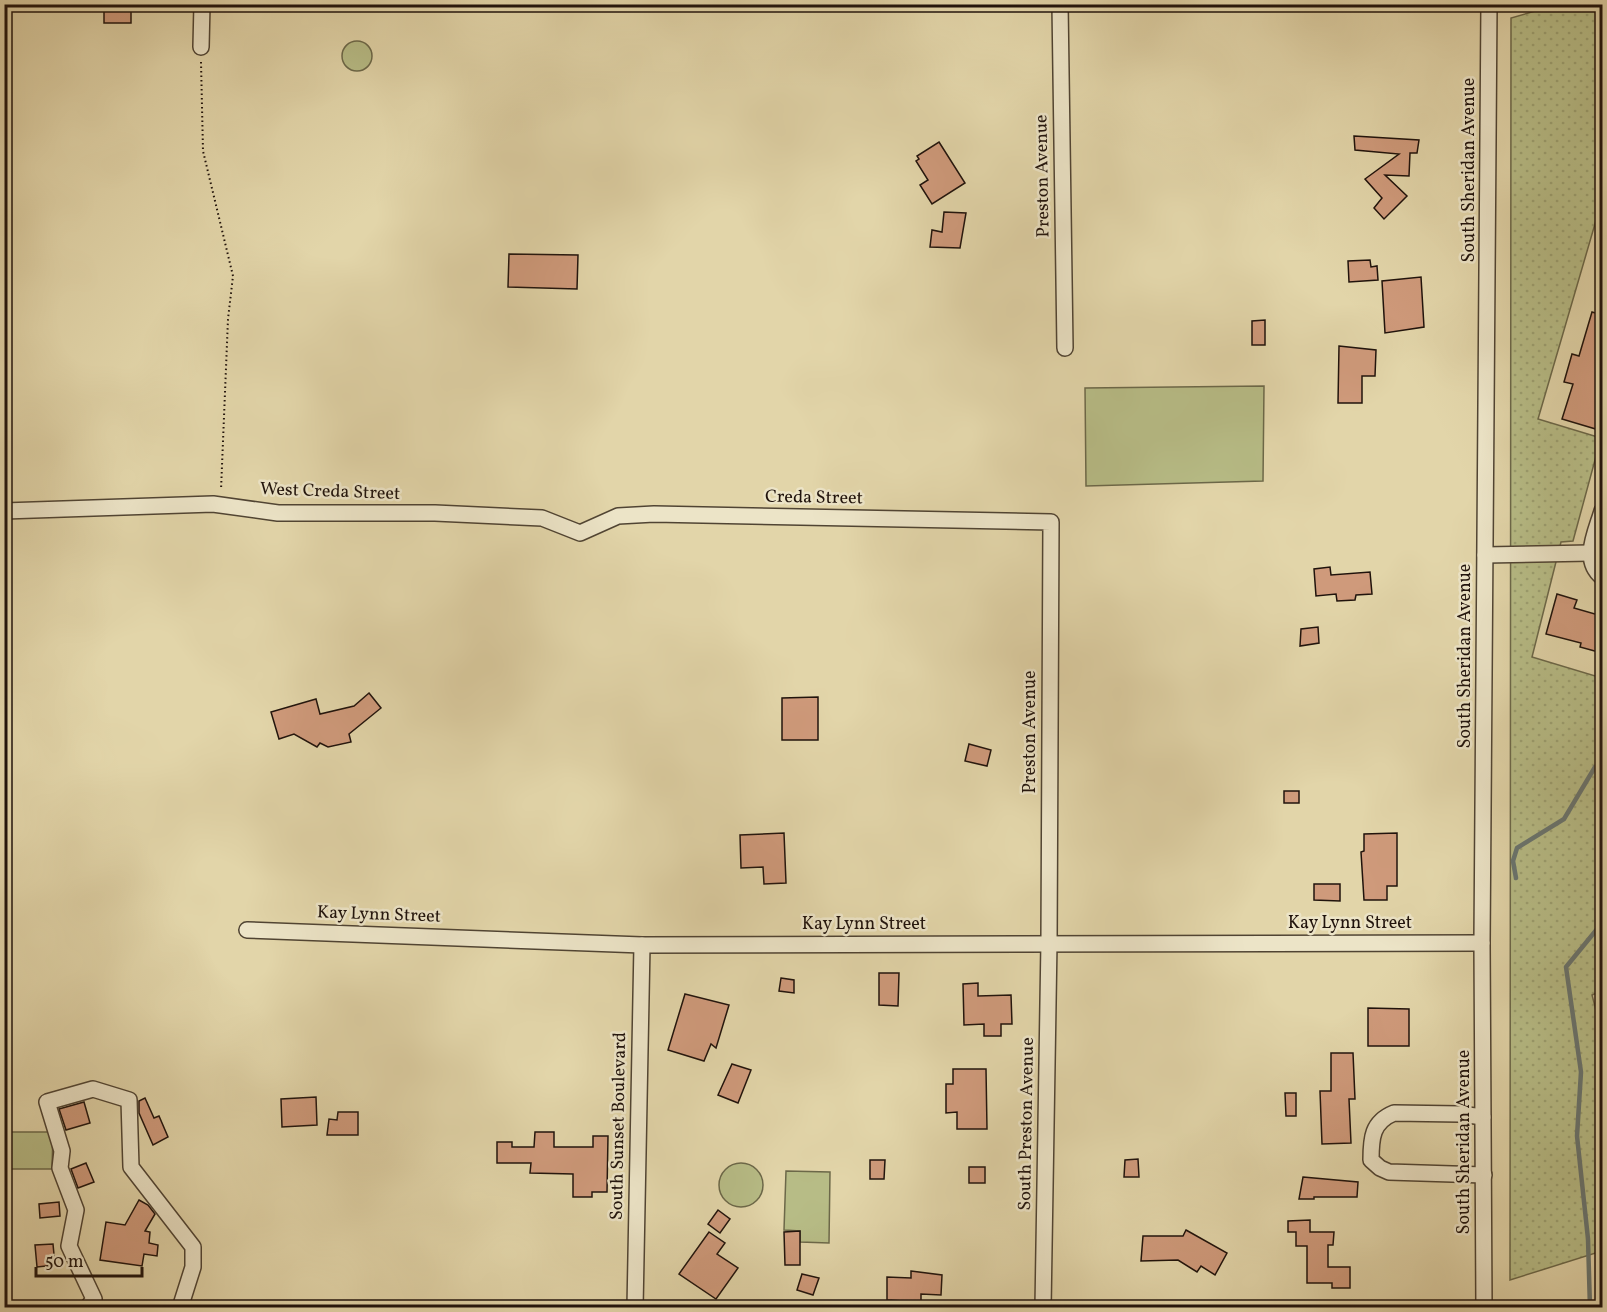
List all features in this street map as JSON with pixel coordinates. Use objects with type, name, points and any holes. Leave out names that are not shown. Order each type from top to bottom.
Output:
[{"type":"street","points":[[201,46],[202,4]]},
{"type":"street","name":"Preston Avenue","points":[[1060,4],[1065,348]]},
{"type":"street","name":"South Sheridan Avenue","points":[[1484,1308],[1482,943],[1490,4]]},
{"type":"street","name":"West Creda Street","points":[[4,511],[218,504],[278,513],[435,513],[542,518],[580,533]]},
{"type":"street","points":[[1589,563],[1602,511]]},
{"type":"street","name":"Creda Street","points":[[580,533],[618,516],[654,514],[1050,522]]},
{"type":"street","name":"Preston Avenue","points":[[1049,942],[1050,522]]},
{"type":"street","points":[[1485,555],[1589,563],[1602,577]]},
{"type":"street","name":"Kay Lynn Street","points":[[247,930],[642,945],[1049,942],[1482,943]]},
{"type":"street","name":"South Preston Avenue","points":[[1043,1308],[1049,942]]},
{"type":"street","name":"South Sunset Boulevard","points":[[635,1308],[642,945]]},
{"type":"street","points":[[87,1308],[94,1299],[69,1246],[76,1210],[60,1168],[62,1152],[47,1102],[93,1089],[129,1100],[131,1167],[193,1247],[193,1266],[180,1308]]},
{"type":"street","points":[[1483,1118],[1460,1114],[1394,1113],[1384,1117],[1375,1126],[1371,1160],[1389,1172],[1484,1175]]},
{"type":"path","points":[[201,46],[203,152],[233,276],[227,329],[223,475],[218,504]]},
{"type":"green space","points":[[1556,5],[1602,5],[1602,200],[1538,419],[1601,438],[1573,541],[1561,542],[1532,657],[1602,678],[1602,991],[1592,995],[1602,1033],[1602,1251],[1510,1280],[1511,18]]},
{"type":"green space","points":[[357,41],[368,45],[372,56],[368,67],[357,71],[346,67],[342,56],[346,45]]},
{"type":"green space","points":[[1264,386],[1263,481],[1086,486],[1085,388]]},
{"type":"green space","points":[[11,1132],[53,1132],[52,1169],[11,1169]]},
{"type":"green space","points":[[741,1163],[750,1164],[757,1169],[762,1176],[762,1194],[757,1201],[750,1206],[741,1207],[732,1206],[725,1201],[720,1194],[719,1185],[720,1176],[725,1169],[732,1164]]},
{"type":"green space","points":[[786,1171],[830,1172],[829,1243],[800,1242],[800,1231],[784,1230]]},
{"type":"building","points":[[104,4],[131,4],[131,23],[104,23]]},
{"type":"building","points":[[1354,136],[1419,140],[1417,153],[1410,153],[1409,176],[1385,175],[1407,196],[1384,219],[1374,208],[1382,198],[1365,179],[1399,154],[1355,150]]},
{"type":"building","points":[[939,142],[965,183],[932,204],[920,185],[928,180],[916,161],[919,159],[917,156]]},
{"type":"building","points":[[944,212],[966,213],[960,248],[930,247],[932,230],[942,232]]},
{"type":"building","points":[[509,254],[578,255],[577,289],[508,287]]},
{"type":"building","points":[[1370,260],[1371,267],[1377,266],[1378,280],[1349,282],[1348,261]]},
{"type":"building","points":[[1421,277],[1424,327],[1385,333],[1382,281]]},
{"type":"building","points":[[1592,312],[1602,315],[1602,420],[1599,430],[1562,419],[1573,384],[1564,382],[1572,354],[1579,356]]},
{"type":"building","points":[[1265,320],[1265,345],[1252,345],[1252,321]]},
{"type":"building","points":[[1339,346],[1376,350],[1375,376],[1362,376],[1362,403],[1338,403]]},
{"type":"building","points":[[1330,567],[1331,575],[1370,572],[1372,594],[1356,595],[1355,600],[1337,601],[1336,594],[1316,596],[1314,569]]},
{"type":"building","points":[[1557,594],[1577,600],[1574,608],[1602,616],[1602,653],[1580,647],[1581,643],[1546,634]]},
{"type":"building","points":[[1318,627],[1319,643],[1300,646],[1301,629]]},
{"type":"building","points":[[369,693],[381,708],[349,734],[351,742],[328,747],[320,743],[317,747],[294,734],[279,739],[271,712],[316,699],[320,714],[354,706]]},
{"type":"building","points":[[818,697],[818,740],[782,740],[782,698]]},
{"type":"building","points":[[969,744],[991,750],[987,766],[965,761]]},
{"type":"building","points":[[1284,791],[1299,791],[1299,803],[1284,803]]},
{"type":"building","points":[[784,833],[786,883],[764,884],[763,867],[741,868],[740,835]]},
{"type":"building","points":[[1397,833],[1397,886],[1387,886],[1387,900],[1364,900],[1361,852],[1364,851],[1364,834]]},
{"type":"building","points":[[1314,884],[1340,884],[1340,901],[1314,900]]},
{"type":"building","points":[[879,973],[899,973],[898,1006],[879,1005]]},
{"type":"building","points":[[781,978],[794,980],[794,993],[779,991]]},
{"type":"building","points":[[978,983],[978,996],[1011,995],[1012,1024],[1001,1024],[1001,1036],[984,1036],[984,1024],[964,1025],[963,984]]},
{"type":"building","points":[[685,994],[729,1005],[716,1048],[711,1044],[704,1061],[668,1050]]},
{"type":"building","points":[[1368,1008],[1409,1009],[1409,1046],[1368,1046]]},
{"type":"building","points":[[1331,1053],[1353,1053],[1355,1099],[1349,1099],[1351,1143],[1322,1144],[1320,1091],[1331,1091]]},
{"type":"building","points":[[732,1064],[751,1070],[738,1103],[718,1095]]},
{"type":"building","points":[[953,1069],[986,1069],[987,1129],[957,1129],[957,1112],[946,1113],[946,1084],[953,1084]]},
{"type":"building","points":[[1285,1093],[1296,1093],[1296,1116],[1286,1116]]},
{"type":"building","points":[[316,1097],[317,1125],[282,1127],[281,1099]]},
{"type":"building","points":[[145,1098],[154,1118],[159,1116],[168,1137],[153,1145],[139,1113],[139,1101]]},
{"type":"building","points":[[84,1102],[90,1123],[66,1130],[59,1109]]},
{"type":"building","points":[[338,1112],[358,1112],[358,1135],[327,1135],[329,1119],[337,1120]]},
{"type":"building","points":[[535,1132],[554,1132],[554,1147],[593,1147],[593,1136],[608,1136],[607,1192],[592,1192],[592,1197],[573,1197],[573,1174],[530,1173],[531,1163],[497,1163],[497,1142],[512,1142],[512,1147],[534,1147]]},
{"type":"building","points":[[1138,1159],[1139,1177],[1124,1177],[1125,1160]]},
{"type":"building","points":[[870,1160],[885,1160],[884,1179],[870,1179]]},
{"type":"building","points":[[86,1163],[94,1182],[78,1188],[71,1169]]},
{"type":"building","points":[[969,1167],[985,1167],[985,1183],[969,1183]]},
{"type":"building","points":[[1303,1177],[1358,1182],[1357,1197],[1299,1199]]},
{"type":"building","points":[[139,1200],[148,1205],[155,1214],[145,1231],[150,1232],[149,1243],[158,1245],[157,1256],[144,1254],[142,1266],[100,1260],[106,1222],[125,1225]]},
{"type":"building","points":[[59,1202],[60,1216],[40,1218],[39,1204]]},
{"type":"building","points":[[718,1210],[730,1219],[720,1233],[708,1224]]},
{"type":"building","points":[[1310,1220],[1310,1232],[1334,1232],[1333,1245],[1328,1245],[1328,1267],[1350,1267],[1350,1288],[1332,1288],[1332,1283],[1307,1283],[1307,1246],[1296,1246],[1296,1232],[1288,1232],[1288,1221]]},
{"type":"building","points":[[1186,1230],[1227,1253],[1215,1275],[1201,1266],[1197,1272],[1178,1260],[1141,1261],[1143,1236],[1183,1236]]},
{"type":"building","points":[[800,1231],[800,1265],[785,1265],[784,1232]]},
{"type":"building","points":[[709,1232],[725,1243],[717,1254],[738,1268],[716,1299],[679,1274]]},
{"type":"building","points":[[53,1244],[55,1265],[37,1267],[35,1245]]},
{"type":"building","points":[[911,1271],[942,1275],[941,1295],[921,1294],[921,1302],[887,1300],[887,1277],[911,1278]]},
{"type":"building","points":[[802,1274],[819,1278],[813,1295],[797,1290]]},
{"type":"waterway","points":[[1516,878],[1513,861],[1517,848],[1564,819],[1595,767],[1602,763]]},
{"type":"waterway","points":[[1590,1308],[1588,1239],[1577,1136],[1581,1072],[1566,967],[1602,923]]}]
